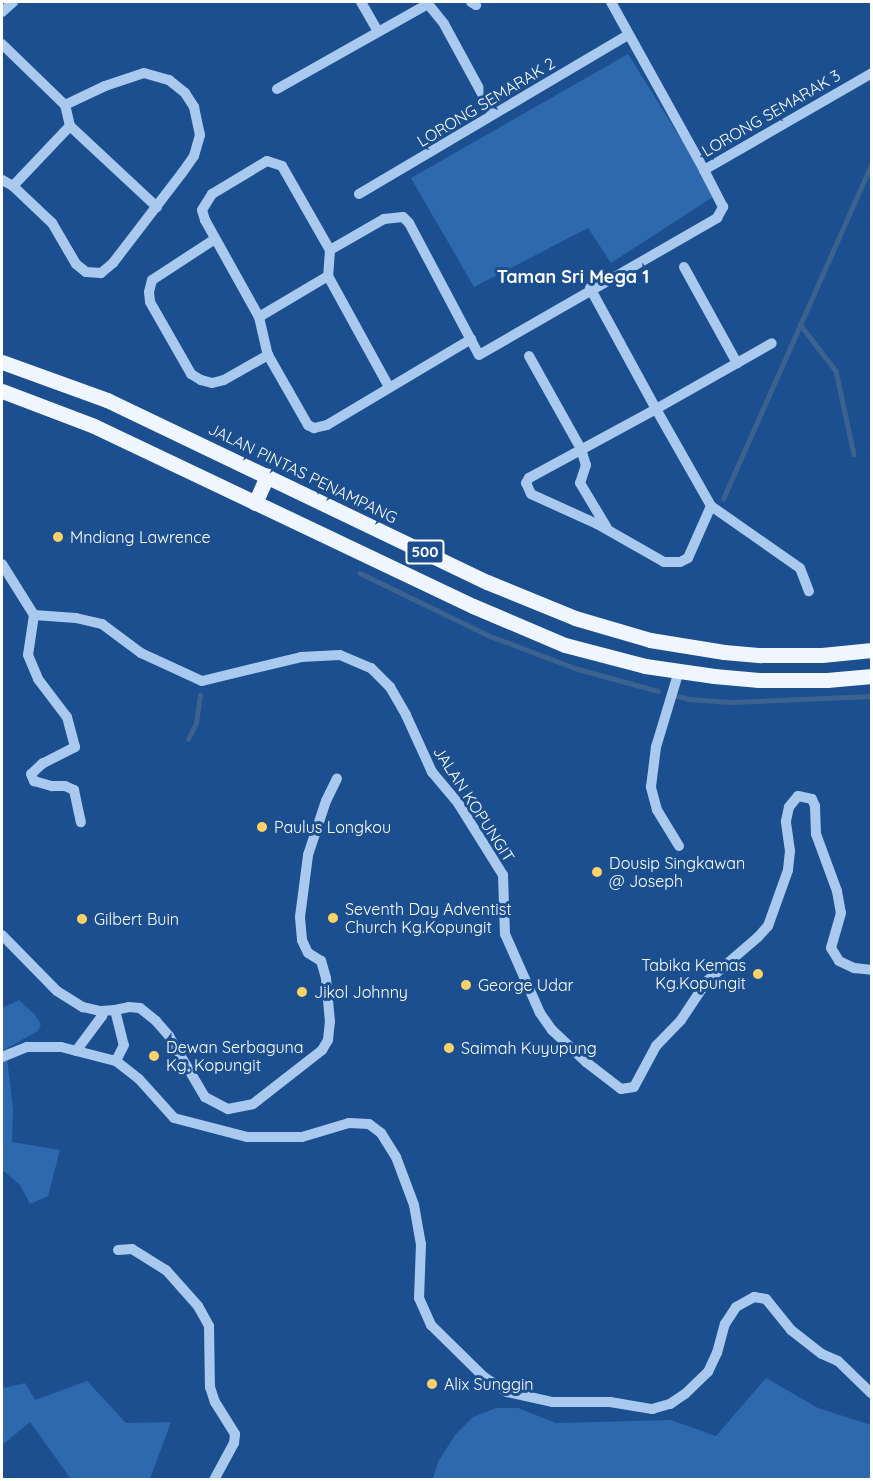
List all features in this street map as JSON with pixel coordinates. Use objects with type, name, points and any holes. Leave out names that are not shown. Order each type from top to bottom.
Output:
[{"type":"main road","name":"JALAN PINTAS PENAMPANG","points":[[2,362],[107,400],[487,582],[575,618],[650,640],[761,655],[822,655],[872,650]]},
{"type":"main road","name":"500","points":[[2,392],[94,426],[472,606],[565,645],[645,666],[759,680],[827,680],[872,676]]},
{"type":"main road","points":[[255,503],[267,476]]},
{"type":"street","points":[[2,12],[13,2]]},
{"type":"street","points":[[362,2],[378,31]]},
{"type":"street","points":[[611,2],[704,170]]},
{"type":"street","points":[[277,89],[428,4],[444,24],[493,114]]},
{"type":"street","name":"LORONG SEMARAK 2","points":[[359,194],[628,35]]},
{"type":"street","points":[[2,44],[65,105],[70,126],[157,207]]},
{"type":"street","name":"LORONG SEMARAK 3","points":[[590,288],[722,213],[722,200],[704,170],[872,73]]},
{"type":"street","points":[[2,180],[13,186],[52,223],[68,255],[86,272],[101,273],[107,270],[157,207],[198,146],[200,123],[194,107],[185,93],[169,80],[144,74],[105,86],[65,105]]},
{"type":"street","points":[[13,186],[70,126]]},
{"type":"street","points":[[389,387],[328,276],[330,250],[282,166],[267,160],[212,194],[202,210],[205,220],[259,317],[268,355],[302,418],[314,428],[327,425],[471,339]]},
{"type":"street","points":[[330,250],[384,219],[402,217],[409,223],[479,355],[590,288],[711,506],[793,561],[804,575],[809,591]]},
{"type":"street","points":[[215,239],[152,280],[149,291],[150,302],[191,374],[201,380],[212,383],[224,380],[268,355]]},
{"type":"street","points":[[684,267],[737,363]]},
{"type":"street","points":[[259,317],[328,276]]},
{"type":"street","points":[[711,506],[688,558],[680,562],[664,562],[609,530],[531,494],[526,483],[529,478],[772,344]]},
{"type":"street","points":[[529,356],[581,449],[586,465],[580,483],[609,530]]},
{"type":"street","points":[[2,564],[34,615],[28,655],[38,679],[67,717],[75,747],[44,763],[32,774],[34,781],[52,786],[65,786],[74,790],[81,822]]},
{"type":"street","name":"JALAN KOPUNGIT","points":[[34,615],[76,618],[102,624],[141,653],[202,681],[301,657],[340,655],[371,668],[395,695],[432,772],[458,803],[503,875],[505,934],[540,1014],[552,1030],[586,1062],[621,1089],[634,1087],[656,1046],[681,1020],[707,981],[752,943],[768,926],[788,870],[790,851],[786,821],[789,807],[798,796],[812,799],[816,806],[816,834],[837,891],[841,913],[831,948],[839,962],[854,968],[872,970]]},
{"type":"street","points":[[679,671],[656,747],[651,787],[657,810],[679,846]]},
{"type":"street","points":[[2,935],[57,991],[83,1007],[101,1011],[129,1007],[140,1008],[169,1036],[205,1097],[228,1109],[253,1104],[322,1050],[328,1040],[330,1022],[326,978],[321,961],[309,953],[302,940],[300,917],[308,855],[326,801],[337,778]]},
{"type":"street","points":[[115,1010],[124,1045],[116,1061]]},
{"type":"street","points":[[76,1051],[102,1016],[101,1011]]},
{"type":"street","points":[[2,1057],[27,1047],[62,1047],[116,1061],[139,1078],[174,1118],[247,1137],[302,1137],[349,1123],[363,1123],[381,1133],[396,1157],[414,1205],[421,1245],[419,1298],[431,1325],[483,1377],[507,1392],[553,1402],[610,1402],[652,1409],[670,1404],[685,1394],[708,1372],[717,1353],[725,1324],[736,1307],[754,1297],[766,1299],[791,1330],[822,1354],[838,1361],[872,1394]]},
{"type":"street","points":[[118,1250],[132,1249],[166,1270],[198,1306],[209,1326],[210,1387],[215,1402],[235,1434],[234,1443],[214,1479]]},
{"type":"shaded area","points":[[628,54],[716,195],[611,263],[588,228],[474,287],[411,178]]},
{"type":"shaded area","points":[[19,1000],[41,1024],[38,1031],[2,1051],[2,1008]]},
{"type":"shaded area","points":[[7,1059],[13,1109],[12,1142],[60,1150],[48,1196],[30,1204],[20,1185],[4,1171],[2,1173],[2,1061]]},
{"type":"shaded area","points":[[766,1378],[818,1408],[871,1425],[871,1479],[433,1479],[438,1462],[455,1435],[473,1417],[496,1408],[518,1408],[556,1423],[671,1420],[716,1436]]},
{"type":"shaded area","points":[[2,1381],[4,1388],[25,1383],[35,1400],[87,1381],[126,1423],[171,1422],[150,1479],[71,1479],[30,1422],[2,1445]]},
{"type":"waterway","points":[[723,499],[872,162]]},
{"type":"waterway","points":[[800,324],[836,371],[854,454]]},
{"type":"waterway","points":[[360,573],[490,636],[578,669],[658,691]]},
{"type":"waterway","points":[[671,694],[689,699],[731,702],[872,696]]},
{"type":"waterway","points":[[188,739],[196,723],[200,695]]},
{"type":"place","name":"Mndiang Lawrence","points":[[58,537]]},
{"type":"place","name":"Paulus Longkou","points":[[262,827]]},
{"type":"place","name":"Dousip Singkawan @ Joseph","points":[[597,872]]},
{"type":"place","name":"Seventh Day Adventist Church Kg.Kopungit","points":[[333,918]]},
{"type":"place","name":"Gilbert Buin","points":[[82,919]]},
{"type":"place","name":"Tabika Kemas Kg.Kopungit","points":[[758,974]]},
{"type":"place","name":"George Udar","points":[[466,985]]},
{"type":"place","name":"Jikol Johnny","points":[[302,992]]},
{"type":"place","name":"Saimah Kuyupung","points":[[449,1048]]},
{"type":"place","name":"Dewan Serbaguna Kg. Kopungit","points":[[154,1056]]},
{"type":"place","name":"Alix Sunggin","points":[[432,1384]]},
{"type":"district","name":"Taman Sri Mega 1","points":[[573,277]]}]
